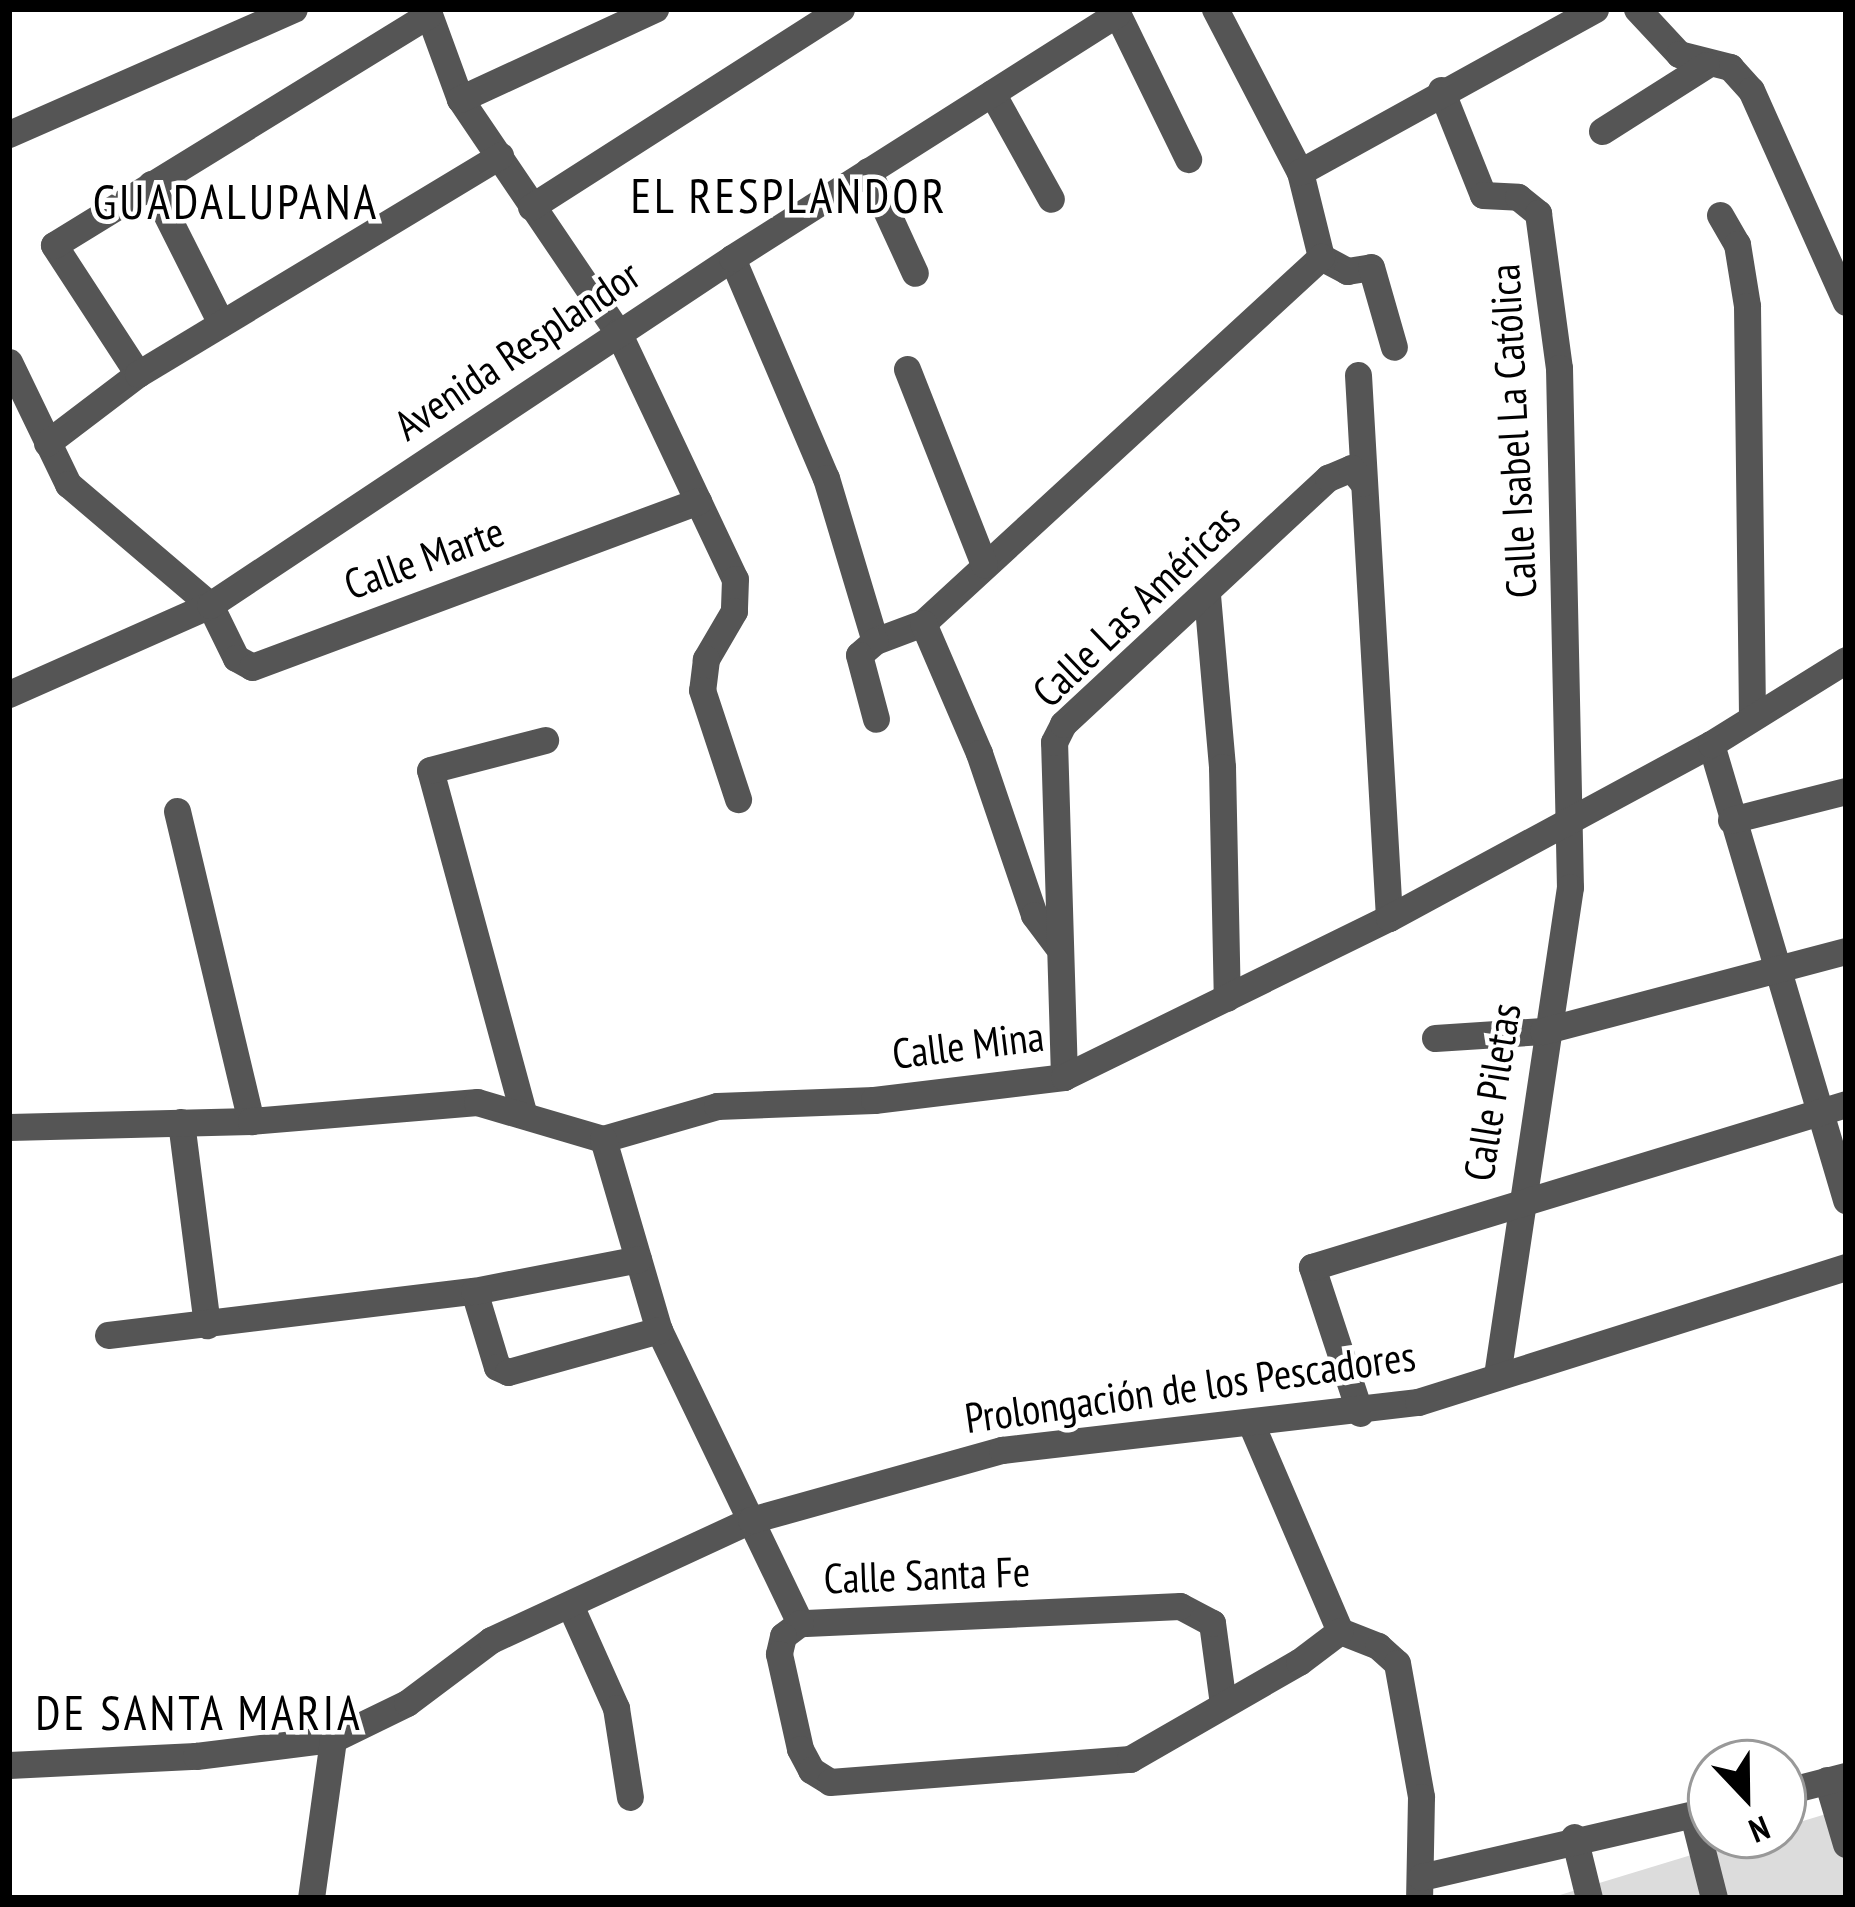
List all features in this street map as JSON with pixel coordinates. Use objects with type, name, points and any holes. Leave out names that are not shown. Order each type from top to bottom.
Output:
[{"type":"street","points":[[9,134],[294,9]]},
{"type":"street","points":[[460,99],[655,9]]},
{"type":"street","points":[[531,207],[842,9]]},
{"type":"street","points":[[1300,172],[1595,9]]},
{"type":"street","points":[[1637,9],[1679,54],[1706,65],[1730,67],[1751,90],[1846,302]]},
{"type":"street","points":[[1218,10],[1300,172],[1321,257],[1347,271],[1371,267],[1394,347]]},
{"type":"street","points":[[138,374],[54,245],[428,11],[460,99],[619,332],[735,579],[734,611],[706,659],[702,691],[739,799]]},
{"type":"street","points":[[1116,12],[1188,159]]},
{"type":"street","name":"Avenida Resplandor","points":[[9,694],[210,605],[732,258],[1116,12]]},
{"type":"street","points":[[1602,131],[1706,65]]},
{"type":"street","name":"Calle Isabel La Católica","points":[[1441,90],[1483,195],[1518,197],[1543,226],[1559,368],[1571,820]]},
{"type":"street","points":[[992,93],[1051,199]]},
{"type":"street","points":[[47,443],[138,374],[500,156]]},
{"type":"street","points":[[868,171],[915,273]]},
{"type":"street","points":[[152,184],[221,323]]},
{"type":"street","points":[[1720,214],[1737,244],[1747,306],[1752,715]]},
{"type":"street","points":[[876,719],[860,656],[875,641],[923,623],[1321,257]]},
{"type":"street","points":[[732,258],[826,478],[875,641]]},
{"type":"street","points":[[9,362],[68,484],[210,605]]},
{"type":"street","points":[[907,369],[984,564]]},
{"type":"street","points":[[1358,375],[1389,917]]},
{"type":"street","name":"Calle Las Américas","points":[[1064,1077],[1054,742],[1063,724],[1336,471],[1356,471],[1363,483]]},
{"type":"street","name":"Calle Marte","points":[[210,605],[236,658],[252,667],[698,501]]},
{"type":"street","points":[[1207,595],[1222,767],[1228,998]]},
{"type":"street","points":[[923,623],[979,753],[1034,915],[1057,945]]},
{"type":"street","name":"Calle Mina","points":[[603,1139],[717,1106],[874,1100],[1064,1077],[1389,917],[1571,820],[1711,744],[1846,660]]},
{"type":"street","points":[[523,1112],[430,770],[544,740]]},
{"type":"street","points":[[1711,744],[1731,820],[1833,1108],[1846,1200]]},
{"type":"street","points":[[1731,820],[1846,791]]},
{"type":"street","points":[[177,811],[251,1121]]},
{"type":"street","name":"Calle Piletas","points":[[1497,1376],[1543,1031],[1570,887],[1571,820]]},
{"type":"street","points":[[1435,1038],[1543,1031],[1846,951]]},
{"type":"street","points":[[9,1126],[251,1121],[477,1102],[603,1139],[659,1330],[800,1623]]},
{"type":"street","points":[[1360,1413],[1312,1267],[1518,1200],[1833,1108]]},
{"type":"street","points":[[181,1122],[207,1324]]},
{"type":"street","points":[[108,1335],[474,1292],[638,1259]]},
{"type":"street","name":"Prolongación de los Pescadores","points":[[9,1765],[196,1756],[333,1738],[407,1703],[490,1640],[751,1520],[1002,1450],[1360,1413],[1497,1376],[1846,1267]]},
{"type":"street","points":[[474,1292],[497,1367],[508,1372],[659,1330]]},
{"type":"street","points":[[1252,1426],[1340,1631],[1378,1646],[1397,1663],[1421,1797],[1420,1887],[1574,1837],[1687,1816]]},
{"type":"street","points":[[570,1605],[616,1708],[630,1797]]},
{"type":"street","name":"Calle Santa Fe","points":[[1180,1606],[1212,1623],[1222,1704],[1130,1759],[830,1782],[811,1770],[800,1749],[779,1654],[783,1636],[800,1623],[1180,1606]]},
{"type":"street","points":[[1222,1704],[1340,1631]]},
{"type":"street","points":[[311,1898],[333,1738]]},
{"type":"street","points":[[1807,1786],[1837,1778],[1846,1844]]},
{"type":"street","points":[[1574,1837],[1589,1898]]},
{"type":"street","points":[[1708,1859],[1714,1898]]},
{"type":"shaded area","points":[[1846,1808],[1846,1898],[1550,1898],[1687,1856],[1807,1859],[1807,1820]]},
{"type":"district","name":"EL RESPLANDOR","points":[[789,196]]},
{"type":"district","name":"GUADALUPANA","points":[[236,202]]},
{"type":"district","name":"DE SANTA MARIA","points":[[199,1713]]}]
